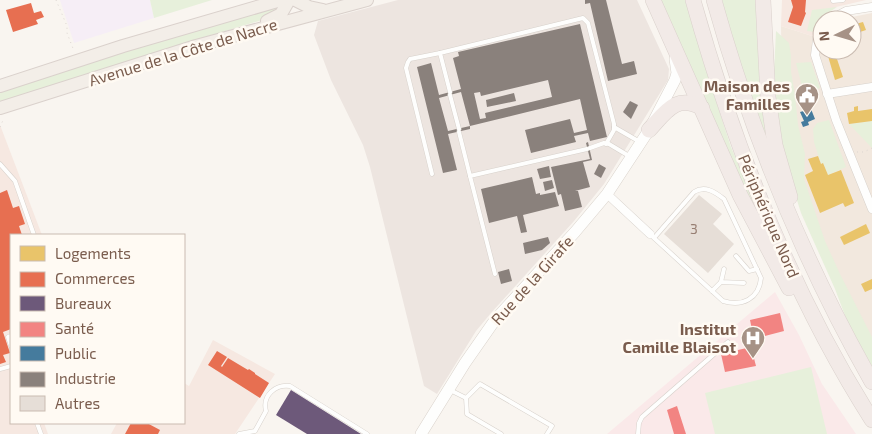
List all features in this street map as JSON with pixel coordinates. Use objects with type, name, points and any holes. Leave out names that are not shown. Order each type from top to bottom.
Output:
[{"type":"highway","points":[[653,0],[755,227],[832,365],[844,374]]},
{"type":"highway","name":"Périphérique Nord","points":[[693,0],[710,63],[737,141],[769,221],[792,274],[844,374],[872,420]]},
{"type":"highway","name":"Périphérique Nord","points":[[714,0],[730,57],[757,136],[786,210],[839,324],[872,382]]},
{"type":"highway","points":[[763,0],[768,97],[775,145],[791,201],[820,283]]},
{"type":"highway","points":[[765,44],[771,0]]},
{"type":"highway","points":[[645,136],[670,108],[680,103],[692,103],[702,108]]},
{"type":"main road","name":"Avenue de la Côte de Nacre","points":[[0,86],[123,46],[282,0]]},
{"type":"main road","points":[[196,46],[216,35],[273,18],[283,11],[289,0]]},
{"type":"main road","points":[[295,0],[315,9],[326,10]]},
{"type":"main road","name":"Avenue de la Côte de Nacre","points":[[2,113],[196,46],[367,0]]},
{"type":"street","points":[[852,10],[872,7]]},
{"type":"street","name":"Rue de la Girafe","points":[[421,434],[448,389],[495,320],[576,232],[631,158],[675,80],[677,73],[675,47]]},
{"type":"street","points":[[818,60],[827,94],[848,152],[872,209]]},
{"type":"street","points":[[827,94],[872,87]]},
{"type":"street","points":[[606,194],[652,236]]},
{"type":"lane","points":[[833,1],[843,0]]},
{"type":"lane","points":[[432,174],[406,68],[410,59],[582,18],[588,23],[614,127],[606,144]]},
{"type":"lane","points":[[440,53],[495,274]]},
{"type":"lane","points":[[614,127],[645,136]]},
{"type":"lane","points":[[470,176],[588,149],[604,143],[631,158]]},
{"type":"lane","points":[[0,164],[15,181],[34,234]]},
{"type":"lane","points":[[705,189],[716,193],[724,199],[762,278],[761,286],[750,299],[741,304],[723,301],[652,236],[694,192],[705,189]]},
{"type":"lane","points":[[736,256],[749,271],[757,268]]},
{"type":"lane","points":[[712,291],[721,282],[724,269]]},
{"type":"lane","points":[[721,282],[744,283]]},
{"type":"lane","points":[[638,434],[638,423],[642,417],[728,342]]},
{"type":"lane","points":[[501,434],[467,414],[466,398],[480,384],[552,426],[547,434]]},
{"type":"lane","points":[[239,434],[254,432],[266,411],[266,399],[270,392],[273,388],[283,385],[290,386],[367,434]]},
{"type":"lane","points":[[448,389],[466,398]]},
{"type":"path","points":[[56,0],[67,26],[67,33],[74,52]]},
{"type":"path","points":[[0,127],[2,113]]},
{"type":"path","points":[[854,152],[864,152],[872,148]]},
{"type":"shaded area","points":[[60,0],[150,0],[154,18],[74,43]]},
{"type":"shaded area","points":[[398,0],[637,0],[669,69],[668,80],[604,184],[574,221],[476,331],[437,394],[424,386],[363,145],[331,80],[314,35],[318,21]]},
{"type":"shaded area","points":[[782,0],[866,0],[836,7],[832,10],[812,10],[812,36],[781,26]]},
{"type":"shaded area","points":[[872,13],[872,346],[814,232],[783,131],[781,26],[812,36],[812,60],[862,60],[862,15]]},
{"type":"shaded area","points":[[0,125],[42,234],[10,234],[10,424],[44,424],[48,434],[0,434]]},
{"type":"shaded area","name":"Institut Camille Blaisot","points":[[775,292],[799,335],[822,384],[856,434],[607,434]]},
{"type":"shaded area","points":[[213,340],[275,374],[235,434],[111,434],[116,424],[185,424],[185,384],[189,386]]},
{"type":"green space","points":[[150,0],[212,0],[154,18]]},
{"type":"green space","points":[[659,0],[686,0],[731,147],[776,252],[774,252]]},
{"type":"green space","points":[[722,0],[756,0],[772,156],[735,49]]},
{"type":"green space","points":[[279,5],[280,12],[272,17],[0,104],[0,90]]},
{"type":"green space","points":[[837,7],[832,10],[812,10]]},
{"type":"green space","points":[[812,10],[812,32],[807,31]]},
{"type":"green space","points":[[776,31],[789,43],[798,125],[805,154],[804,179],[825,241],[872,337],[872,366],[849,326],[835,289],[801,213],[783,156],[773,94]]},
{"type":"green space","points":[[811,62],[820,88],[804,94],[796,63]]},
{"type":"green space","points":[[829,120],[846,167],[828,175],[823,163],[821,164],[814,142],[813,129],[817,123]]},
{"type":"green space","points":[[872,121],[872,148],[849,124]]},
{"type":"green space","points":[[811,367],[827,434],[715,434],[705,393]]},
{"type":"building: Logements","points":[[862,22],[866,30],[862,31]]},
{"type":"building: Logements","points":[[829,60],[837,60],[843,77],[835,80]]},
{"type":"building: Logements","points":[[858,106],[858,111],[872,109],[872,121],[849,124],[847,113],[854,111],[854,107]]},
{"type":"building: Logements","points":[[818,156],[828,175],[841,170],[854,203],[845,207],[843,203],[820,213],[805,175],[813,171],[808,159]]},
{"type":"building: Logements","points":[[866,224],[870,233],[844,245],[840,237]]},
{"type":"building: Logements","points":[[872,279],[872,289],[865,292],[861,284]]},
{"type":"building: Commerces","points":[[791,0],[806,0],[806,13],[801,26],[788,22],[793,7]]},
{"type":"building: Commerces","points":[[31,3],[34,13],[41,11],[44,17],[36,20],[38,24],[13,32],[6,10]]},
{"type":"building: Commerces","points":[[7,190],[13,208],[19,206],[25,224],[19,226],[22,234],[10,234],[10,329],[3,332],[10,353],[3,355],[6,362],[0,364],[0,193]]},
{"type":"building: Commerces","points":[[217,351],[227,357],[222,367],[228,358],[249,369],[269,383],[260,398],[208,365]]},
{"type":"building: Commerces","points":[[130,424],[149,424],[160,430],[158,434],[125,434]]},
{"type":"building: Bureaux","points":[[291,390],[361,434],[307,434],[276,415]]},
{"type":"building: Santé","points":[[780,313],[784,331],[754,339],[750,320]]},
{"type":"building: Santé","points":[[751,347],[756,366],[725,372],[721,354]]},
{"type":"building: Santé","points":[[677,406],[686,434],[674,434],[667,410]]},
{"type":"building: Public","name":"Maison des Familles","points":[[811,109],[815,119],[808,122],[809,125],[803,127],[801,122],[804,121],[800,112]]},
{"type":"building: Industrie","points":[[585,0],[606,0],[622,64],[634,61],[637,74],[608,81],[590,3],[585,4]]},
{"type":"building: Industrie","points":[[580,24],[607,137],[590,141],[588,133],[574,136],[576,142],[531,153],[525,130],[570,119],[574,133],[587,130],[580,99],[470,126],[470,129],[448,134],[457,170],[443,173],[417,67],[431,63],[439,95],[461,89],[453,58],[459,56],[458,52]],"holes":[[[548,80],[552,97],[485,113],[486,118],[480,119],[474,93],[480,92],[481,96]],[[461,92],[470,126],[448,131],[439,98]]]},
{"type":"building: Industrie","points":[[514,93],[516,101],[487,107],[486,100]]},
{"type":"building: Industrie","points":[[630,101],[638,105],[631,119],[623,112]]},
{"type":"building: Industrie","points":[[588,142],[592,160],[583,162],[590,187],[575,191],[578,191],[582,207],[565,211],[561,194],[558,195],[551,167],[590,159],[586,143]]},
{"type":"building: Industrie","points":[[599,164],[606,168],[601,178],[594,174]]},
{"type":"building: Industrie","points":[[549,166],[551,177],[540,179],[537,169]]},
{"type":"building: Industrie","points":[[532,177],[536,194],[555,192],[559,206],[523,215],[527,232],[521,233],[517,216],[489,223],[481,189]]},
{"type":"building: Industrie","points":[[552,180],[554,188],[545,191],[543,182]]},
{"type":"building: Industrie","points":[[548,237],[550,243],[542,250],[525,254],[523,243]]},
{"type":"building: Industrie","points":[[509,269],[512,281],[501,284],[498,272]]},
{"type":"building: Autres","points":[[699,195],[722,214],[713,224],[734,244],[708,273],[664,234]]},
{"type":"place","name":"Maison des Familles","points":[[807,116]]},
{"type":"place","name":"Institut Camille Blaisot","points":[[753,359]]}]
